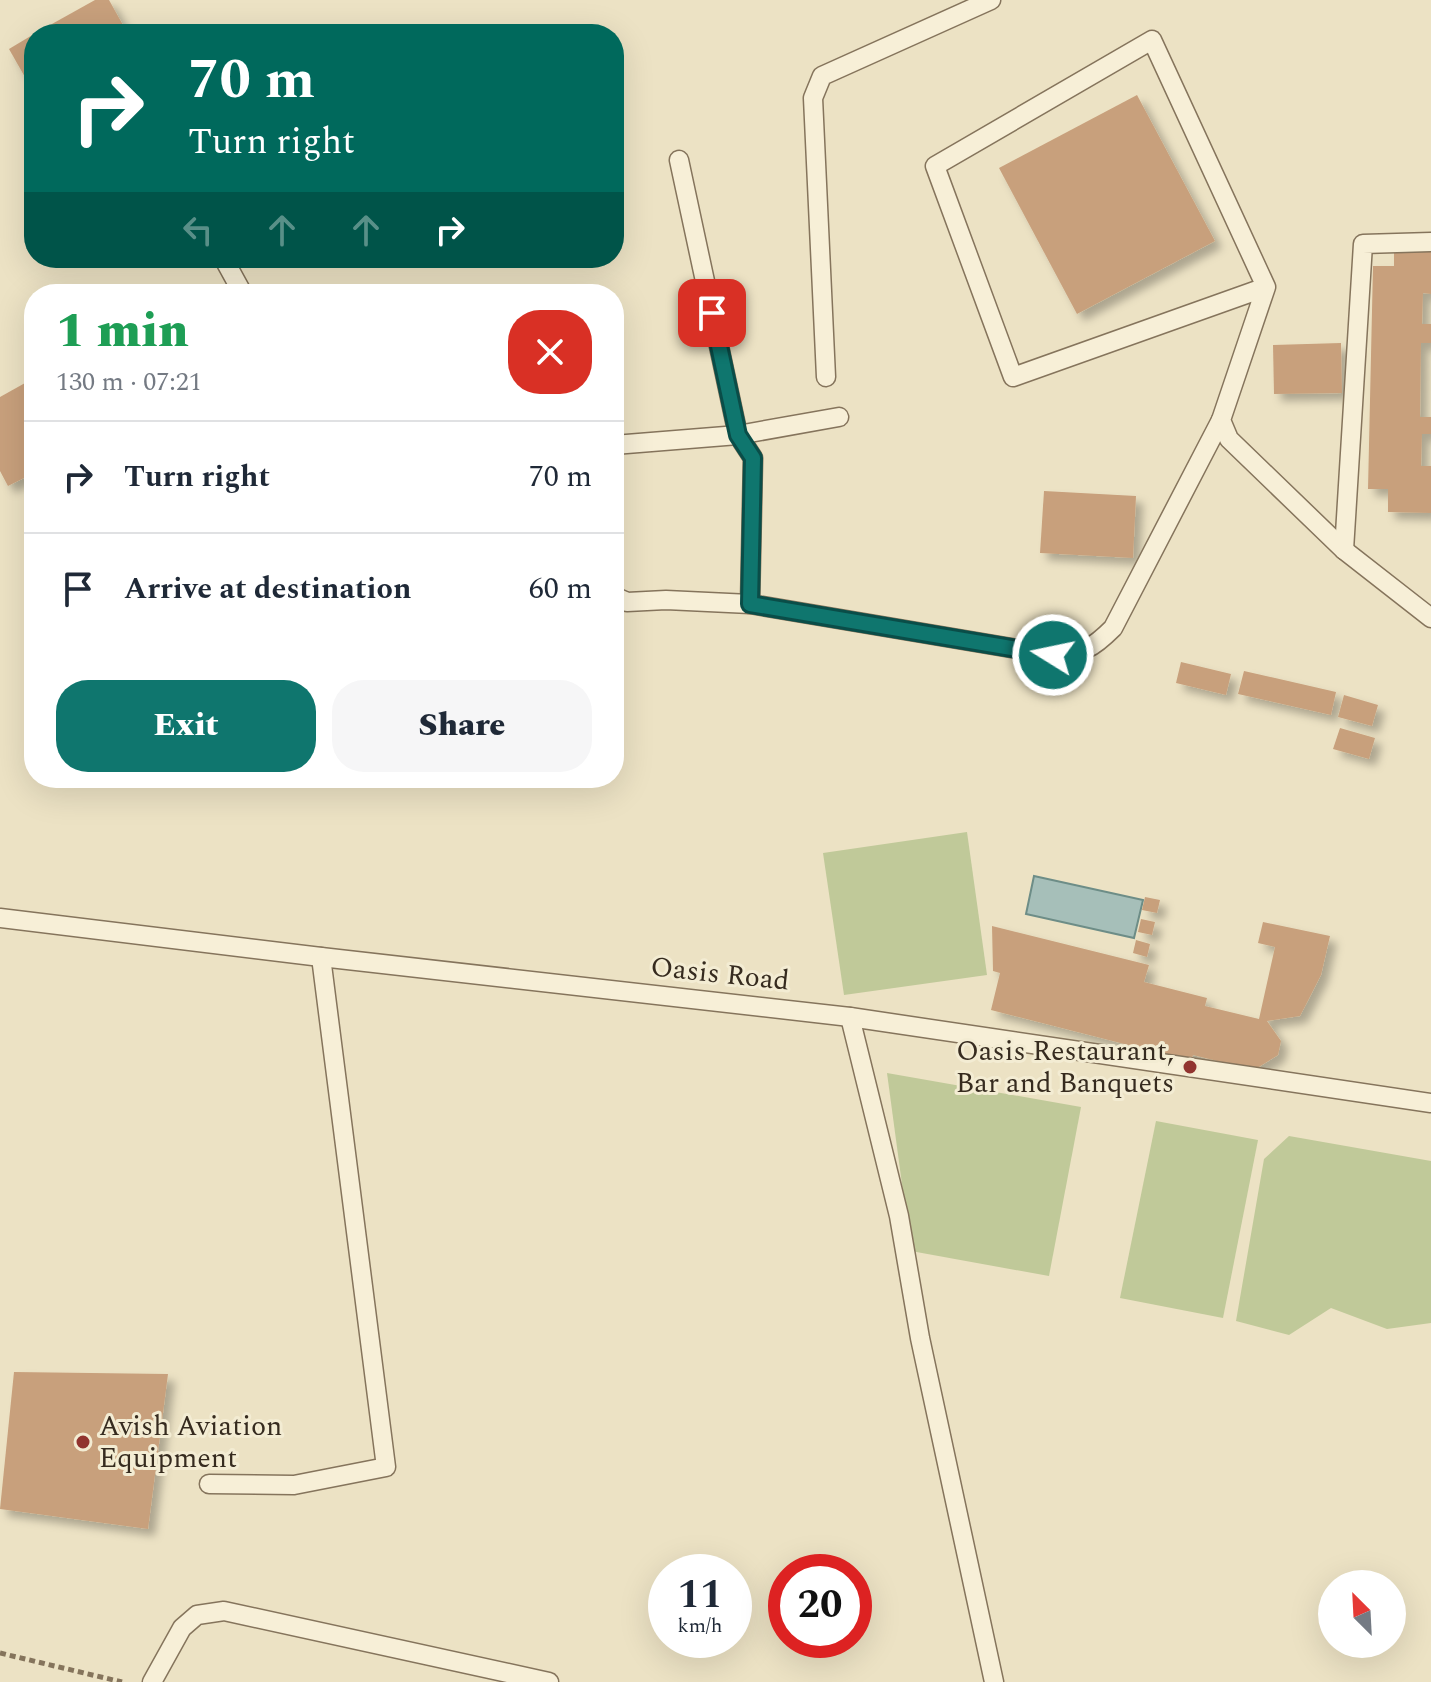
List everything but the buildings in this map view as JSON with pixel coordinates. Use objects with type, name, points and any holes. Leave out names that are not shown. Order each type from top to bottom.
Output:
[{"type":"lane","points":[[826,377],[813,98],[822,76],[981,2]]},
{"type":"lane","points":[[624,601],[750,604],[1053,655],[1073,654],[1095,646],[1113,628],[1221,420],[1266,287],[1152,40],[935,166],[1013,377],[1266,287]]},
{"type":"lane","points":[[679,160],[738,435],[753,458],[750,604]]},
{"type":"lane","points":[[1344,550],[1363,244],[1431,242]]},
{"type":"lane","points":[[624,444],[738,435],[839,417]]},
{"type":"lane","points":[[1221,420],[1229,439],[1344,550],[1431,618]]},
{"type":"lane","name":"Oasis Road","points":[[0,918],[850,1017],[1431,1103]]},
{"type":"lane","points":[[209,1484],[294,1485],[386,1467],[321,957]]},
{"type":"lane","points":[[850,1017],[899,1216],[920,1338],[994,1682]]},
{"type":"lane","points":[[152,1682],[182,1628],[197,1615],[224,1611],[549,1682]]},
{"type":"path","points":[[0,1653],[122,1682]]},
{"type":"green space","points":[[967,832],[987,975],[844,995],[823,853]]},
{"type":"green space","points":[[887,1073],[1081,1107],[1049,1276],[911,1251]]},
{"type":"green space","points":[[1156,1121],[1258,1140],[1223,1318],[1120,1298]]},
{"type":"green space","points":[[1289,1136],[1431,1161],[1431,1323],[1387,1329],[1331,1308],[1289,1335],[1236,1321],[1264,1159]]},
{"type":"water","points":[[1034,876],[1143,900],[1134,938],[1026,914]]},
{"type":"place","name":"Oasis Restaurant, Bar and Banquets","points":[[1190,1067]]},
{"type":"place","name":"Avish Aviation Equipment","points":[[83,1442]]},
{"type":"route","points":[[712,313],[738,435],[753,458],[750,604],[1053,655]]}]
